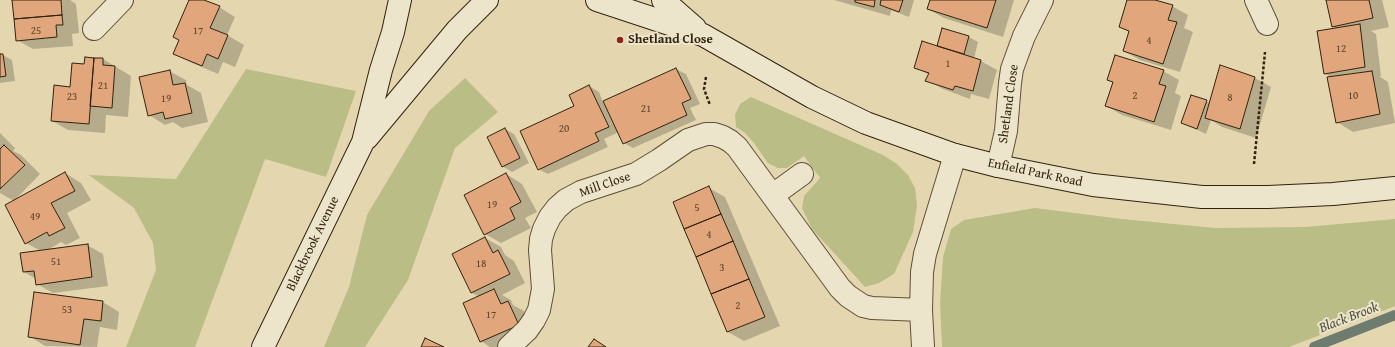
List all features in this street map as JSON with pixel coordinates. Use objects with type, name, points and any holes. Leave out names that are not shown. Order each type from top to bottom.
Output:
[{"type":"street","points":[[94,29],[122,0]]},
{"type":"street","name":"Blackbrook Avenue","points":[[263,347],[363,142],[381,70],[393,32],[400,0]]},
{"type":"street","name":"Blackbrook Avenue","points":[[363,142],[457,30],[487,0]]},
{"type":"street","name":"Enfield Park Road","points":[[597,0],[703,36],[805,94],[860,120],[955,155],[998,166],[1093,185],[1202,197],[1268,197],[1333,194],[1395,188]]},
{"type":"street","name":"Enfield Park Road","points":[[663,0],[703,36]]},
{"type":"street","name":"Shetland Close","points":[[998,166],[1006,131],[1012,69],[1024,36],[1042,0]]},
{"type":"street","points":[[1256,0],[1267,24]]},
{"type":"street","name":"Mill Close","points":[[509,347],[526,330],[539,310],[543,289],[540,250],[541,239],[544,229],[557,208],[566,200],[581,192],[636,174],[688,140],[706,134],[714,134],[723,137],[737,147],[840,288],[855,302],[872,308],[921,310]]},
{"type":"street","points":[[923,347],[921,310],[922,272],[925,254],[955,155]]},
{"type":"street","points":[[773,196],[802,174]]},
{"type":"path","points":[[1254,164],[1267,24]]},
{"type":"green space","points":[[246,69],[356,91],[326,177],[265,159],[195,347],[126,347],[156,270],[153,243],[134,208],[89,175],[176,179]]},
{"type":"green space","points":[[465,78],[498,112],[455,148],[408,280],[365,347],[324,347],[349,287],[367,215],[429,111]]},
{"type":"green space","points":[[751,97],[883,155],[897,164],[908,175],[915,188],[917,206],[913,232],[894,274],[879,283],[865,287],[812,229],[802,208],[804,196],[820,178],[804,156],[787,168],[778,168],[768,163],[754,143],[745,133],[736,127],[735,115],[740,104]]},
{"type":"green space","points":[[1035,208],[1122,219],[1215,228],[1305,227],[1395,219],[1395,306],[1289,347],[942,347],[940,303],[943,257],[951,229],[964,220]]},
{"type":"building","points":[[12,0],[61,0],[62,15],[14,19]]},
{"type":"building","points":[[189,0],[204,0],[220,6],[210,28],[228,35],[218,59],[207,54],[202,66],[173,54],[179,40],[173,37]]},
{"type":"building","points":[[855,0],[875,0],[874,7],[855,2]]},
{"type":"building","points":[[881,0],[903,0],[899,12],[880,5]]},
{"type":"building","points":[[930,0],[996,0],[987,28],[927,9]]},
{"type":"building","points":[[1127,0],[1155,0],[1173,5],[1168,20],[1177,22],[1163,64],[1123,51],[1129,31],[1119,27]]},
{"type":"building","points":[[1326,0],[1369,0],[1373,18],[1332,27]]},
{"type":"building","points":[[62,15],[63,25],[56,25],[57,37],[16,41],[14,19]]},
{"type":"building","points":[[1360,24],[1365,67],[1324,74],[1317,31]]},
{"type":"building","points":[[942,28],[969,36],[964,54],[937,46]]},
{"type":"building","points":[[922,41],[981,60],[973,91],[955,86],[953,90],[925,81],[929,73],[914,68]]},
{"type":"building","points":[[0,54],[3,54],[6,76],[0,77]]},
{"type":"building","points":[[1115,55],[1164,70],[1159,84],[1166,86],[1154,122],[1105,106],[1113,82],[1107,80]]},
{"type":"building","points":[[85,57],[94,58],[89,124],[51,121],[54,85],[70,87],[72,63],[84,64]]},
{"type":"building","points":[[94,58],[103,58],[103,65],[115,66],[112,108],[90,106]]},
{"type":"building","points":[[1220,65],[1255,77],[1240,129],[1205,118]]},
{"type":"building","points":[[676,68],[691,99],[682,103],[687,115],[623,144],[603,101]]},
{"type":"building","points":[[170,70],[173,85],[185,83],[192,113],[165,119],[163,112],[148,116],[139,77]]},
{"type":"building","points":[[1372,71],[1380,114],[1336,123],[1327,77]]},
{"type":"building","points":[[589,85],[609,127],[595,133],[599,141],[538,170],[520,131],[574,106],[569,95]]},
{"type":"building","points":[[1191,95],[1207,100],[1197,129],[1181,123]]},
{"type":"building","points":[[505,128],[520,158],[502,167],[487,137]]},
{"type":"building","points":[[4,145],[25,165],[0,189],[0,149]]},
{"type":"building","points":[[65,172],[75,191],[51,203],[65,228],[49,236],[47,232],[25,244],[5,205]]},
{"type":"building","points":[[506,173],[521,202],[510,208],[515,219],[484,235],[464,195]]},
{"type":"building","points":[[709,186],[721,214],[684,229],[673,202]]},
{"type":"building","points":[[721,214],[733,241],[696,257],[684,229]]},
{"type":"building","points":[[485,237],[493,253],[498,250],[510,274],[471,293],[452,254]]},
{"type":"building","points":[[733,241],[749,279],[711,294],[696,257]]},
{"type":"building","points":[[88,244],[92,277],[36,285],[34,271],[23,272],[20,253]]},
{"type":"building","points":[[749,279],[765,317],[727,332],[711,294]]},
{"type":"building","points":[[494,289],[501,304],[508,301],[519,325],[480,342],[463,303]]},
{"type":"building","points":[[34,292],[103,301],[101,321],[84,319],[80,345],[28,337]]},
{"type":"building","points":[[425,338],[444,347],[421,347]]},
{"type":"building","points":[[594,339],[606,347],[588,347]]},
{"type":"waterway","name":"Black Brook","points":[[1314,347],[1395,315]]},
{"type":"place","name":"Shetland Close","points":[[620,40]]}]
